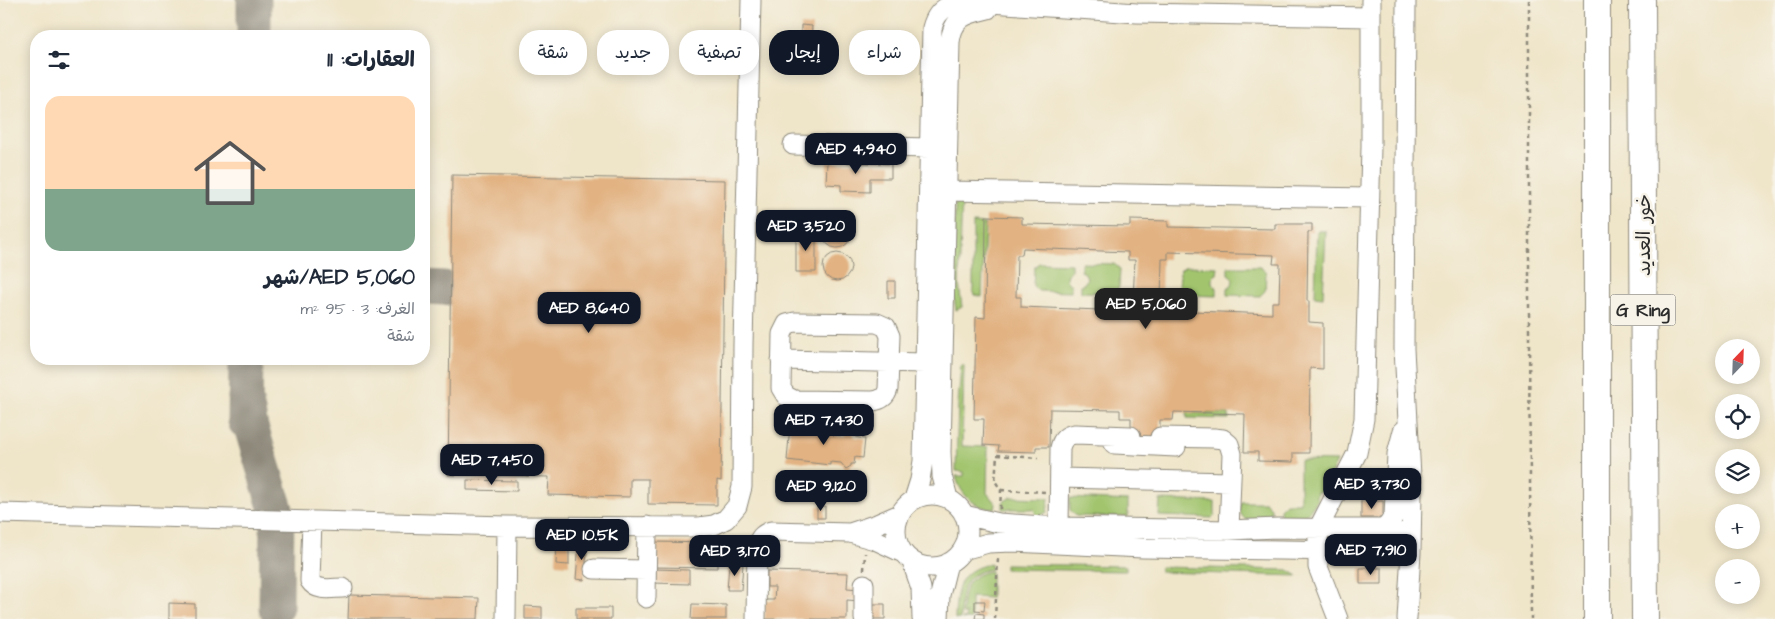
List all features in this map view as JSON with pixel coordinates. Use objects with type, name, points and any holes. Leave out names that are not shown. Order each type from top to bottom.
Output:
[{"type":"highway","name":"G Ring","points":[[1597,0],[1597,619]]},
{"type":"highway","name":"خور العديد","points":[[1642,0],[1645,619]]},
{"type":"street","points":[[0,513],[507,526],[699,527],[714,525],[726,519],[733,512],[741,496],[743,468],[743,344],[751,0]]},
{"type":"street","points":[[1406,0],[1404,349],[1411,476],[1411,552],[1406,619]]},
{"type":"street","points":[[914,499],[923,461],[932,28],[936,16],[945,8],[957,3],[975,2],[998,5],[1371,8],[1369,198],[1362,430],[1357,453],[1320,521],[1318,529],[1317,552],[1320,574],[1338,619]]},
{"type":"street","points":[[948,498],[942,476],[941,452],[950,35],[955,24],[964,16],[998,5]]},
{"type":"street","points":[[793,145],[930,148]]},
{"type":"street","points":[[947,191],[1369,198]]},
{"type":"street","points":[[791,322],[882,324],[889,331],[889,362],[887,393],[878,401],[794,400],[786,396],[781,388],[783,330],[791,322]]},
{"type":"street","points":[[781,360],[925,364]]},
{"type":"street","points":[[1383,529],[1394,516],[1397,454],[1407,420]]},
{"type":"street","points":[[1059,527],[1060,448],[1064,439],[1071,435],[1131,436]]},
{"type":"street","points":[[1103,435],[1116,445],[1179,447],[1183,446],[1191,438]]},
{"type":"street","points":[[1160,437],[1222,439],[1229,444],[1232,450],[1229,530]]},
{"type":"street","points":[[1060,485],[1230,482]]},
{"type":"street","points":[[756,619],[757,547],[761,536],[771,530],[858,535],[908,557],[926,567],[948,563],[963,550],[966,544],[968,529],[964,515],[955,503],[948,498],[928,494],[914,499],[903,508],[897,520],[895,534],[899,547],[908,557],[921,588],[922,619]]},
{"type":"street","points":[[858,535],[900,514]]},
{"type":"street","points":[[964,515],[999,523],[1059,527],[1229,530],[1279,528],[1383,529],[1393,534],[1411,531]]},
{"type":"street","points":[[312,520],[310,582],[312,585],[320,588],[343,588]]},
{"type":"street","points":[[506,619],[507,526]]},
{"type":"street","points":[[646,598],[647,526]]},
{"type":"street","points":[[1144,528],[1144,548]]},
{"type":"street","points":[[963,550],[988,543],[1012,542],[1144,548],[1411,552]]},
{"type":"street","points":[[939,619],[941,584],[948,563]]},
{"type":"street","points":[[594,569],[646,570]]},
{"type":"street","points":[[864,584],[864,619]]},
{"type":"path","points":[[1530,0],[1529,341],[1532,619]]},
{"type":"path","points":[[999,523],[1001,490],[995,481],[997,455],[1038,458]]},
{"type":"path","points":[[1001,490],[1060,485]]},
{"type":"path","points":[[858,535],[864,584]]},
{"type":"path","points":[[995,619],[998,543]]},
{"type":"green space","points":[[962,200],[959,284],[962,307],[956,310],[954,298],[955,204]]},
{"type":"green space","points":[[973,223],[985,224],[982,297],[975,295],[973,290]]},
{"type":"green space","points":[[1317,231],[1326,231],[1323,297],[1315,296]]},
{"type":"green space","points":[[1039,263],[1071,264],[1071,271],[1067,274],[1066,278],[1067,282],[1071,285],[1071,292],[1039,291],[1033,287],[1034,268]]},
{"type":"green space","points":[[1081,263],[1114,264],[1120,269],[1119,287],[1114,293],[1081,292],[1081,285],[1085,283],[1087,278],[1085,273],[1081,271]]},
{"type":"green space","points":[[1185,266],[1218,267],[1217,274],[1213,277],[1212,281],[1213,285],[1217,288],[1217,296],[1185,295],[1179,290],[1180,271]]},
{"type":"green space","points":[[1228,267],[1260,267],[1266,272],[1265,291],[1260,296],[1227,295],[1227,288],[1231,286],[1233,281],[1228,274]]},
{"type":"green space","points":[[962,364],[964,365],[962,446],[988,447],[987,493],[996,504],[995,509],[981,507],[970,500],[961,489],[956,476],[964,476],[964,472],[956,471],[958,405]]},
{"type":"green space","points":[[1187,413],[1229,414],[1229,419],[1187,418]]},
{"type":"green space","points":[[1300,460],[1337,461],[1323,491],[1317,492],[1316,497],[1318,499],[1307,514],[1299,518],[1281,520],[1280,509],[1286,503],[1300,503]]},
{"type":"green space","points":[[1011,497],[1049,498],[1047,512],[1040,516],[1035,513],[1034,509],[1003,509],[1003,502]]},
{"type":"green space","points":[[1070,498],[1128,501],[1128,517],[1076,516],[1070,510]]},
{"type":"green space","points":[[1160,500],[1215,502],[1215,515],[1212,518],[1159,516]]},
{"type":"green space","points":[[1241,502],[1265,502],[1271,508],[1271,519],[1247,520],[1241,515]]},
{"type":"green space","points":[[990,564],[991,569],[974,575],[968,580],[962,593],[960,619],[955,619],[956,599],[960,583],[971,571]]},
{"type":"green space","points":[[1005,564],[1126,566],[1126,571],[1005,569]]},
{"type":"green space","points":[[1161,567],[1288,570],[1298,576],[1160,572]]},
{"type":"green space","points":[[991,571],[991,598],[971,597],[971,619],[965,619],[966,614],[962,614],[962,606],[967,586],[976,576]]},
{"type":"building","points":[[801,25],[812,26],[812,30],[801,30]]},
{"type":"building","points":[[827,162],[891,164],[891,178],[870,178],[870,192],[841,191],[841,185],[826,184]]},
{"type":"building","points":[[452,175],[725,180],[721,481],[717,480],[717,505],[648,504],[648,479],[630,479],[630,497],[548,495],[549,477],[448,475]]},
{"type":"building","points":[[986,216],[1022,217],[1022,224],[1130,226],[1130,220],[1168,221],[1168,227],[1275,229],[1275,224],[1312,224],[1312,232],[1308,232],[1307,301],[1309,301],[1309,322],[1323,323],[1323,369],[1310,368],[1309,453],[1293,453],[1293,462],[1258,461],[1258,452],[1244,452],[1245,414],[1174,412],[1173,420],[1160,420],[1160,441],[1131,440],[1131,418],[1120,418],[1120,410],[1050,409],[1049,447],[1036,447],[1036,452],[998,451],[999,446],[983,445],[984,419],[974,419],[976,317],[985,318]],"holes":[[[1023,248],[1128,252],[1128,260],[1135,260],[1133,299],[1127,298],[1127,311],[1021,307],[1021,297],[1016,297],[1017,255],[1022,255]],[[1168,252],[1274,255],[1273,264],[1280,264],[1279,302],[1272,302],[1272,314],[1166,310],[1167,300],[1161,300],[1162,259],[1168,259]]]},
{"type":"building","points":[[837,220],[847,224],[851,234],[847,244],[837,248],[827,244],[823,234],[827,224]]},
{"type":"building","points":[[796,232],[816,232],[816,272],[796,272]]},
{"type":"building","points":[[837,253],[847,257],[851,267],[847,277],[837,281],[827,277],[823,267],[827,257]]},
{"type":"building","points":[[888,281],[895,281],[895,298],[888,298]]},
{"type":"building","points":[[790,425],[834,429],[833,435],[844,436],[847,432],[852,432],[855,437],[865,439],[863,458],[855,457],[854,464],[851,464],[846,469],[841,463],[830,462],[830,465],[787,460]]},
{"type":"building","points":[[467,480],[517,481],[517,491],[467,490]]},
{"type":"building","points":[[1361,501],[1383,501],[1383,518],[1361,518]]},
{"type":"building","points":[[817,506],[825,506],[825,518],[817,518]]},
{"type":"building","points":[[1360,538],[1377,538],[1377,544],[1359,545]]},
{"type":"building","points":[[557,540],[569,540],[569,565],[556,564]]},
{"type":"building","points":[[579,542],[588,543],[584,580],[576,579]]},
{"type":"building","points":[[653,542],[717,543],[717,568],[652,567]]},
{"type":"building","points":[[729,564],[743,564],[741,590],[727,590]]},
{"type":"building","points":[[1360,568],[1382,568],[1382,584],[1360,584]]},
{"type":"building","points":[[653,569],[689,570],[689,584],[653,583]]},
{"type":"building","points":[[767,571],[848,573],[847,588],[860,589],[860,601],[847,600],[847,619],[765,619],[765,600],[774,600],[775,587],[767,587]]},
{"type":"building","points":[[349,595],[479,598],[478,619],[348,619]]},
{"type":"building","points":[[975,601],[985,601],[984,611],[975,610]]},
{"type":"building","points":[[169,603],[195,604],[195,619],[169,619]]},
{"type":"building","points":[[692,604],[726,605],[726,619],[691,619]]},
{"type":"building","points":[[873,604],[885,604],[885,619],[873,619]]},
{"type":"building","points":[[525,606],[542,607],[542,619],[525,619]]},
{"type":"building","points":[[576,608],[611,608],[611,619],[576,619]]},
{"type":"building","points":[[976,613],[984,614],[984,619],[975,619]]},
{"type":"taxiway","points":[[254,0],[254,30]]},
{"type":"taxiway","points":[[430,287],[444,288]]},
{"type":"taxiway","points":[[245,421],[246,365]]},
{"type":"taxiway","points":[[245,397],[251,427],[277,513],[276,608]]}]
